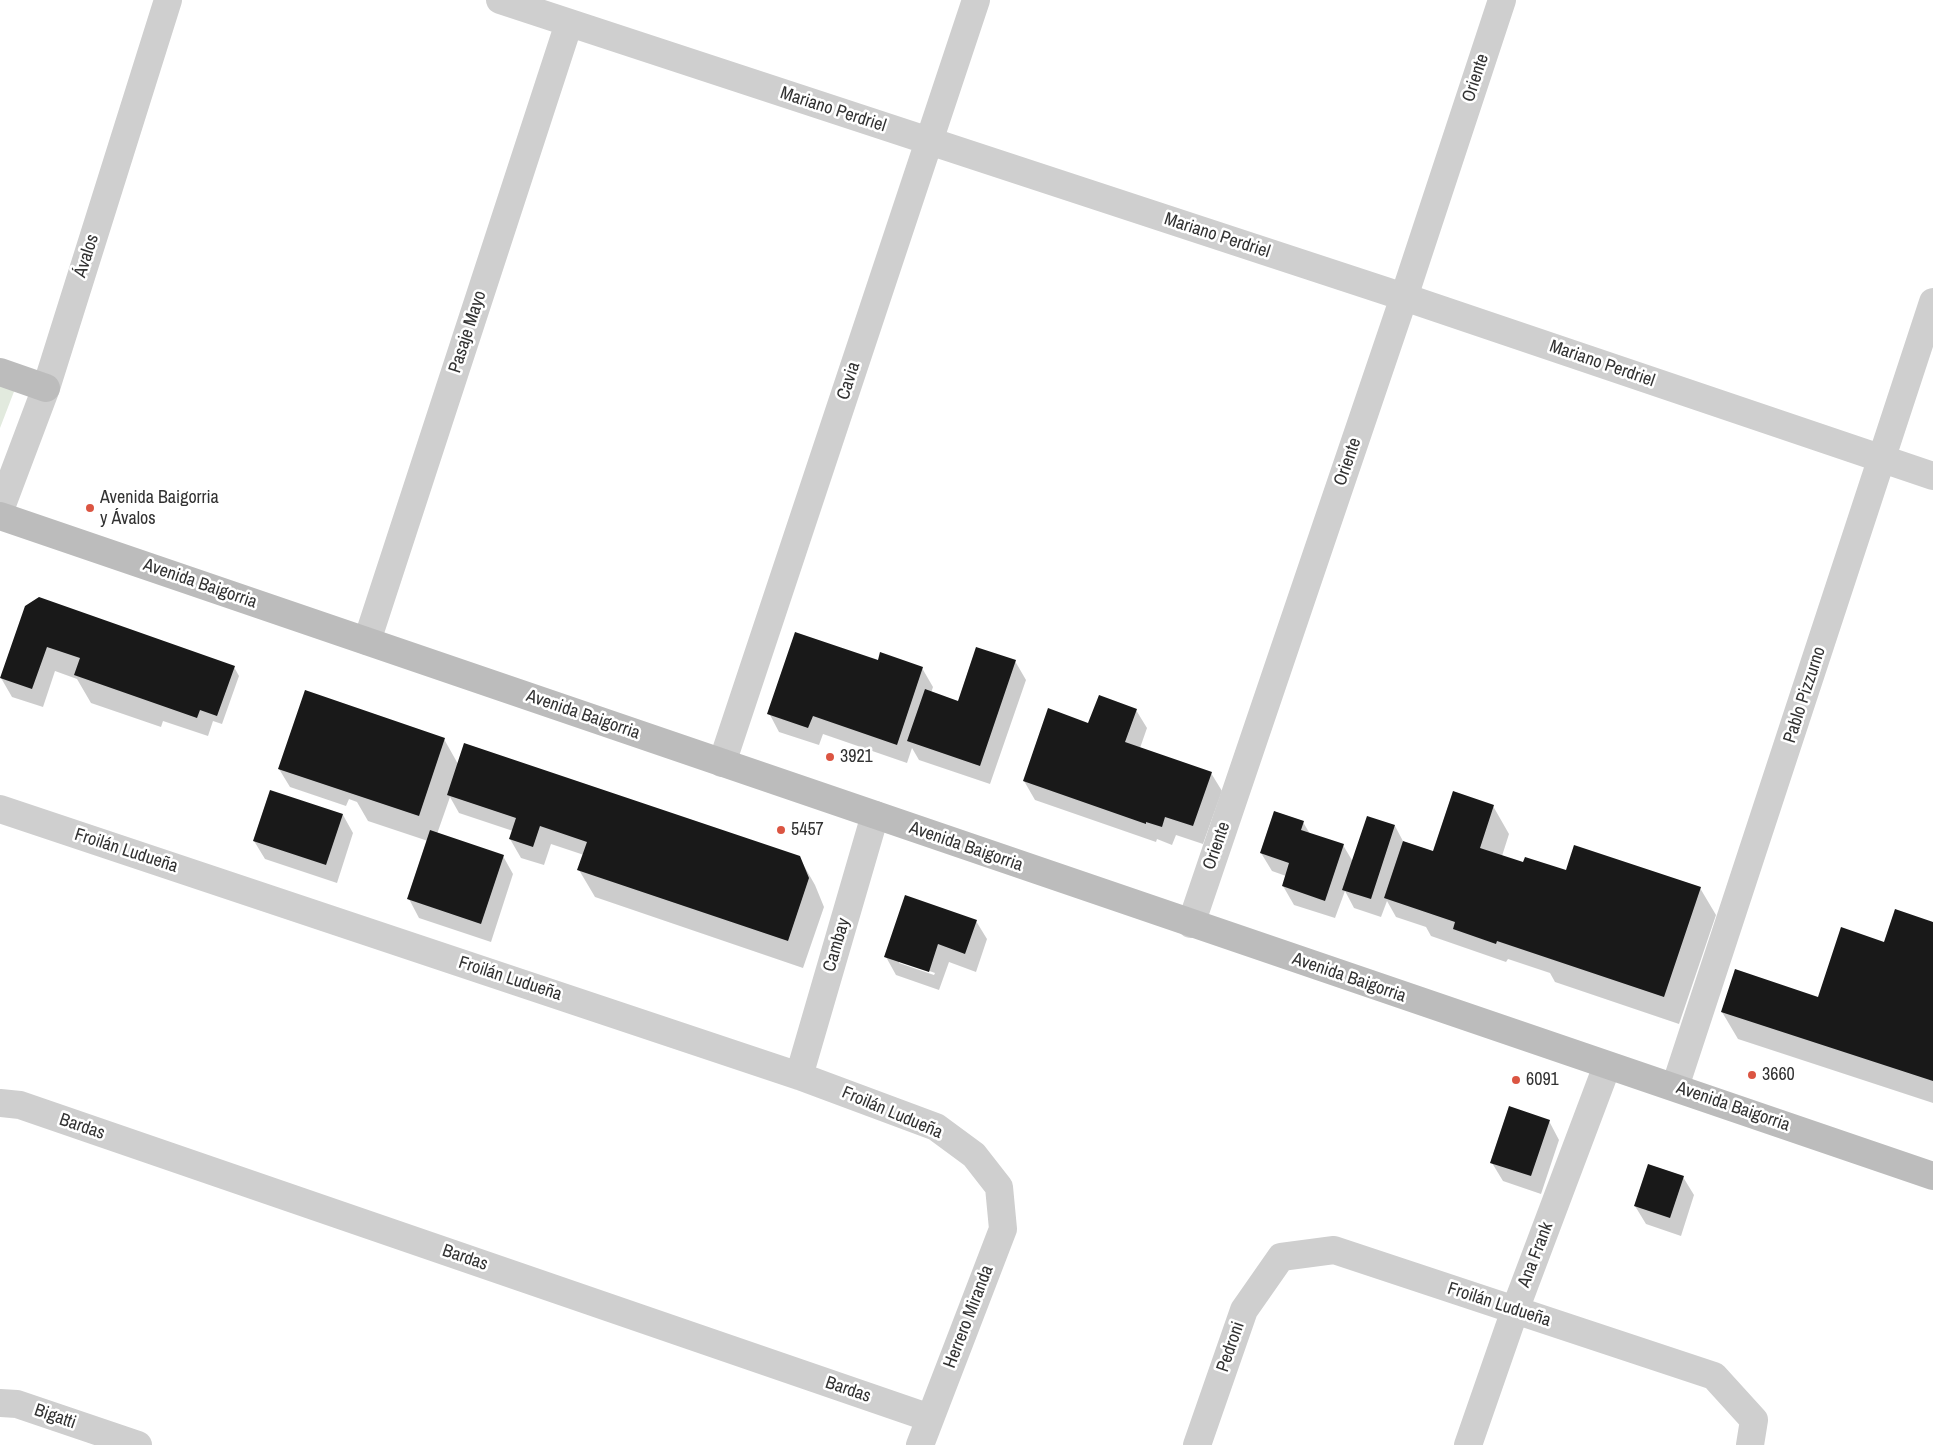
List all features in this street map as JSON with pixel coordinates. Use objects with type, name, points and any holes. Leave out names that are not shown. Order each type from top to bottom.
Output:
[{"type":"main road","points":[[0,372],[46,388]]},
{"type":"main road","name":"Avenida Baigorria","points":[[0,516],[1933,1176]]},
{"type":"street","name":"Ávalos","points":[[0,510],[46,388],[168,0]]},
{"type":"street","name":"Mariano Perdriel","points":[[500,0],[1404,297],[1933,476]]},
{"type":"street","name":"Cavia","points":[[722,763],[976,0]]},
{"type":"street","name":"Oriente","points":[[1191,924],[1404,297],[1502,0]]},
{"type":"street","name":"Pasaje Mayo","points":[[367,641],[569,23]]},
{"type":"street","name":"Pablo Pizzurno","points":[[1675,1087],[1933,302]]},
{"type":"street","name":"Froilán Ludueña","points":[[0,809],[799,1076],[936,1128],[974,1155],[998,1187]]},
{"type":"street","name":"Cambay","points":[[799,1076],[874,815]]},
{"type":"street","name":"Ana Frank","points":[[1468,1445],[1514,1310],[1607,1066]]},
{"type":"street","name":"Bardas","points":[[0,1104],[30,1109],[930,1418]]},
{"type":"street","name":"Herrero Miranda","points":[[920,1445],[1003,1229],[998,1187]]},
{"type":"street","name":"Froilán Ludueña","points":[[1281,1257],[1334,1250],[1714,1376],[1754,1420],[1750,1445]]},
{"type":"street","name":"Pedroni","points":[[1196,1445],[1244,1310],[1281,1257]]},
{"type":"street","name":"Bigatti","points":[[0,1403],[16,1404],[138,1445]]},
{"type":"shaded area","points":[[0,384],[15,389],[0,428]]},
{"type":"building","points":[[39,597],[235,666],[217,716],[200,710],[197,718],[74,675],[80,658],[47,647],[32,689],[0,678],[25,606]]},
{"type":"building","points":[[795,632],[878,660],[880,652],[923,667],[897,745],[813,716],[808,728],[767,714]]},
{"type":"building","points":[[976,647],[1016,660],[980,766],[907,741],[925,689],[958,701]]},
{"type":"building","points":[[305,690],[445,738],[419,816],[278,769]]},
{"type":"building","points":[[1099,695],[1137,709],[1125,742],[1212,772],[1193,826],[1165,817],[1162,827],[1146,822],[1146,824],[1023,781],[1048,708],[1088,723]]},
{"type":"building","points":[[464,743],[800,856],[809,878],[788,941],[577,870],[587,842],[540,826],[533,847],[509,839],[516,818],[447,795]]},
{"type":"building","points":[[270,790],[343,814],[326,865],[253,841]]},
{"type":"building","points":[[1453,791],[1494,805],[1480,848],[1523,862],[1525,857],[1566,870],[1574,845],[1701,887],[1664,997],[1497,941],[1496,944],[1453,929],[1455,922],[1384,898],[1403,841],[1433,851]]},
{"type":"building","points":[[1274,811],[1304,821],[1301,830],[1344,844],[1325,901],[1282,886],[1289,863],[1260,853]]},
{"type":"building","points":[[1367,816],[1395,825],[1371,899],[1342,890]]},
{"type":"building","points":[[430,830],[504,855],[481,924],[407,899]]},
{"type":"building","points":[[905,895],[977,920],[965,954],[938,944],[929,972],[884,957]]},
{"type":"building","points":[[1895,909],[1933,922],[1933,1081],[1721,1012],[1735,969],[1818,997],[1841,927],[1884,942]]},
{"type":"building","points":[[1509,1106],[1550,1120],[1531,1176],[1490,1163]]},
{"type":"building","points":[[1648,1164],[1684,1176],[1670,1218],[1634,1206]]},
{"type":"place","name":"Avenida Baigorria y Ávalos","points":[[90,508]]},
{"type":"place","name":"3921","points":[[830,757]]},
{"type":"place","name":"5457","points":[[781,830]]},
{"type":"place","name":"3660","points":[[1752,1075]]},
{"type":"place","name":"6091","points":[[1516,1080]]}]
